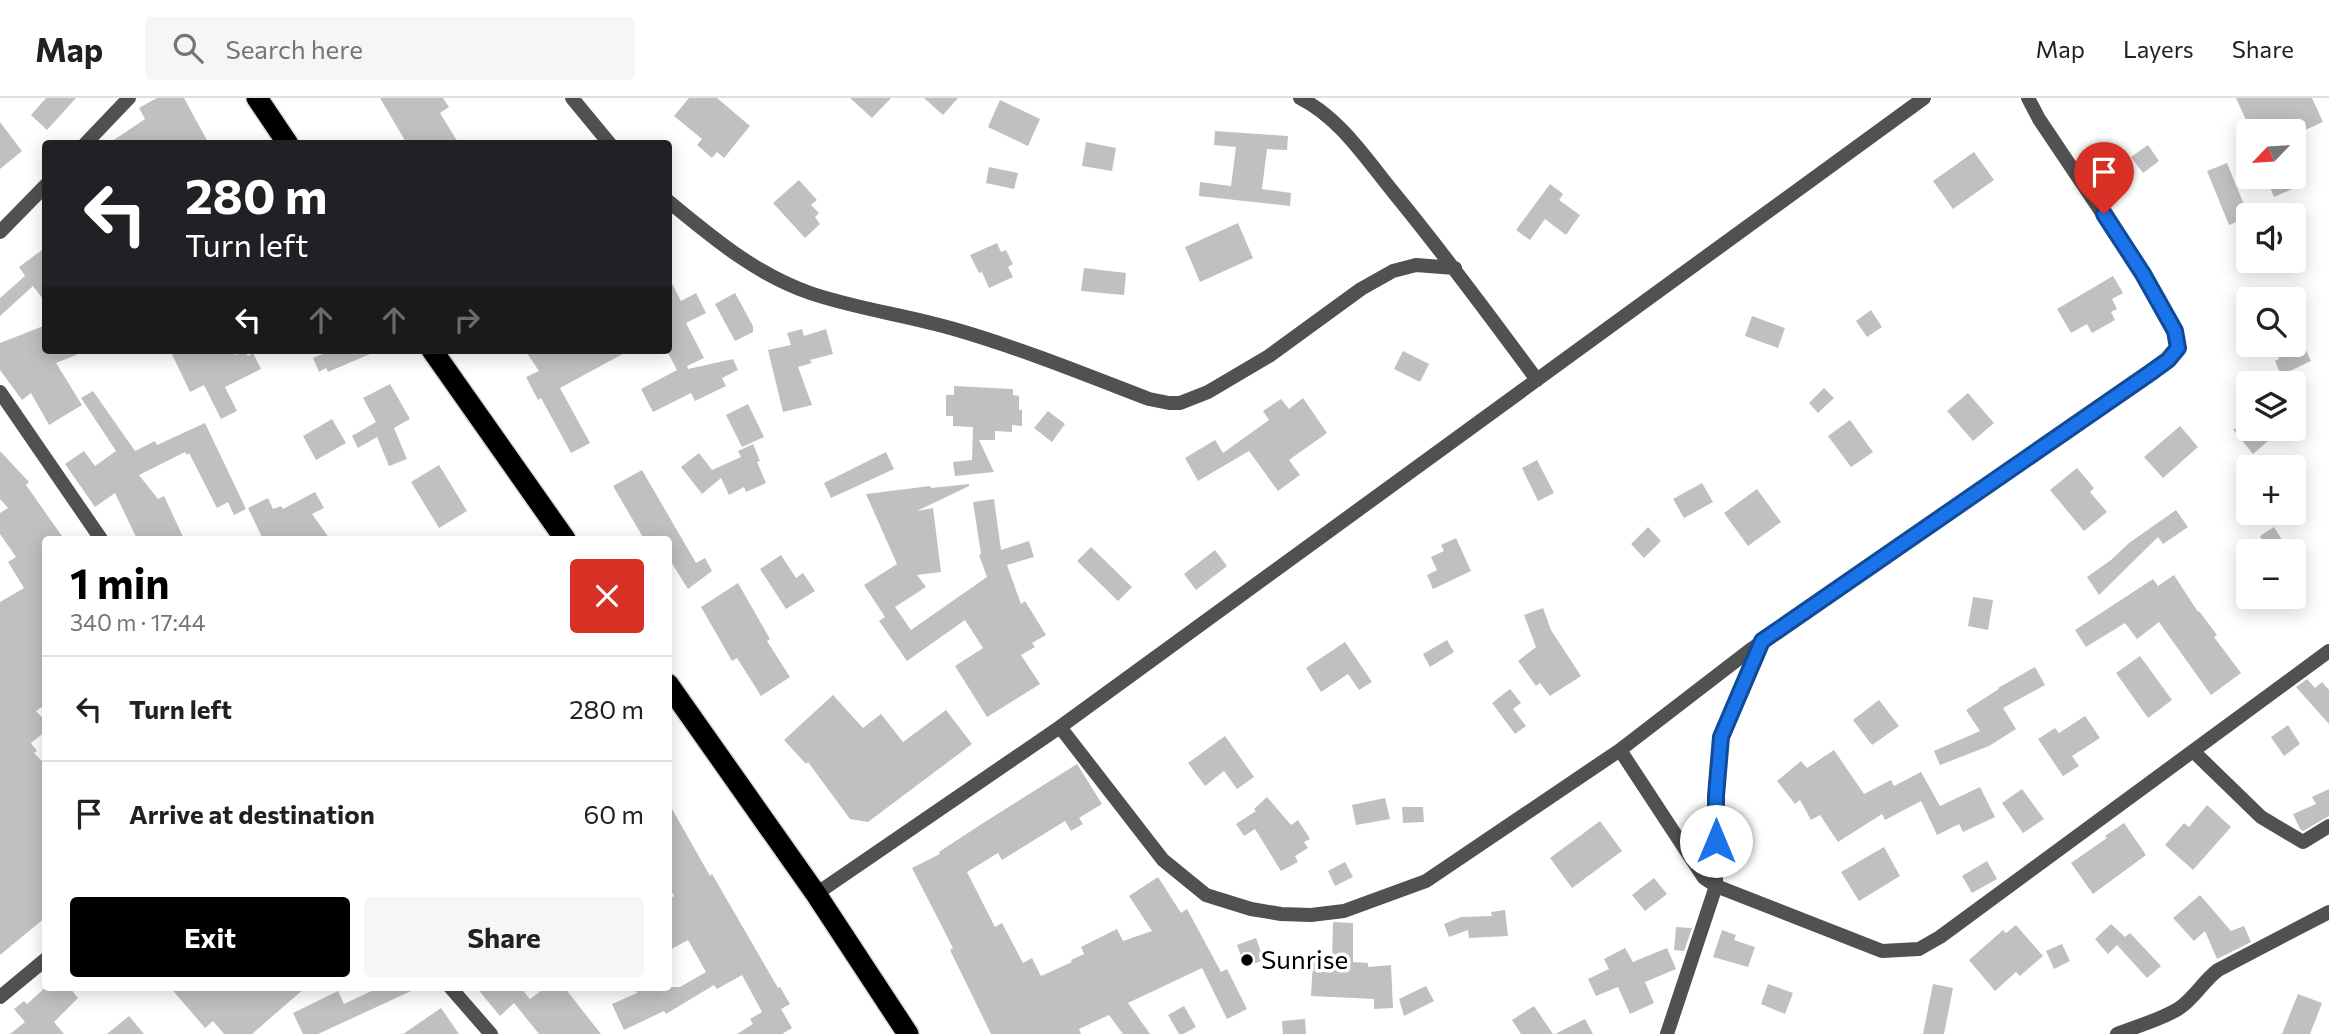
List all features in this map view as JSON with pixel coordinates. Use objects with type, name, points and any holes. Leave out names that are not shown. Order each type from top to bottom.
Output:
[{"type":"highway","points":[[257,98],[285,140]]},
{"type":"highway","points":[[435,354],[563,536]]},
{"type":"highway","points":[[672,690],[816,894],[908,1034]]},
{"type":"street","points":[[89,140],[129,98]]},
{"type":"street","points":[[572,98],[607,140]]},
{"type":"street","points":[[1300,98],[1331,119],[1350,139],[1455,268],[1537,380]]},
{"type":"street","points":[[816,894],[1060,727],[1924,98]]},
{"type":"street","points":[[1060,727],[1163,860],[1206,895],[1251,909],[1311,915],[1343,911],[1426,881],[1620,750],[1762,641],[2150,373],[2168,360],[2178,348],[2175,331],[2143,274],[2039,119],[2028,98]]},
{"type":"street","points":[[0,232],[42,189]]},
{"type":"street","points":[[672,204],[743,260],[810,293],[950,327],[1007,345],[1149,399],[1169,403],[1192,400],[1227,382],[1269,356],[1361,289],[1393,271],[1416,265],[1455,268]]},
{"type":"street","points":[[0,392],[99,536]]},
{"type":"street","points":[[1667,1034],[1716,886],[1716,796],[1721,737],[1762,641]]},
{"type":"street","points":[[1620,750],[1696,867],[1704,878],[1716,886],[1882,951],[1919,949],[1940,937],[2329,651]]},
{"type":"street","points":[[2193,751],[2261,817],[2303,842],[2329,826]]},
{"type":"street","points":[[2116,1034],[2179,1008],[2218,970],[2329,912]]},
{"type":"street","points":[[0,997],[42,962]]},
{"type":"street","points":[[453,991],[491,1034]]},
{"type":"building","points":[[46,98],[76,98],[47,130],[31,115]]},
{"type":"building","points":[[157,98],[184,98],[207,140],[114,140],[145,119],[139,108]]},
{"type":"building","points":[[380,98],[443,98],[449,107],[440,113],[457,140],[405,140]]},
{"type":"building","points":[[689,98],[717,98],[750,126],[724,158],[717,152],[712,158],[697,145],[702,139],[674,116]]},
{"type":"building","points":[[850,98],[891,98],[872,118]]},
{"type":"building","points":[[924,98],[958,98],[943,115]]},
{"type":"building","points":[[2236,98],[2312,98],[2323,122],[2306,130],[2306,119],[2246,119]]},
{"type":"building","points":[[1000,100],[1040,119],[1028,146],[988,127]]},
{"type":"building","points":[[0,122],[22,151],[0,169]]},
{"type":"building","points":[[1215,131],[1288,136],[1287,150],[1267,149],[1262,189],[1291,193],[1290,206],[1199,196],[1200,182],[1231,186],[1236,147],[1214,145]]},
{"type":"building","points":[[1086,142],[1116,148],[1112,171],[1082,166]]},
{"type":"building","points":[[2148,145],[2159,161],[2143,173],[2131,157]]},
{"type":"building","points":[[1974,152],[1994,180],[1953,209],[1933,181]]},
{"type":"building","points":[[2227,163],[2243,203],[2236,203],[2236,222],[2229,225],[2207,171]]},
{"type":"building","points":[[989,167],[1018,173],[1014,189],[986,183]]},
{"type":"building","points":[[799,180],[817,200],[811,205],[819,213],[815,217],[820,224],[805,238],[773,203]]},
{"type":"building","points":[[1550,184],[1563,194],[1559,200],[1580,215],[1566,235],[1545,219],[1530,240],[1516,230]]},
{"type":"building","points":[[2271,189],[2292,189],[2274,197]]},
{"type":"building","points":[[1238,223],[1253,258],[1200,282],[1185,247]]},
{"type":"building","points":[[997,243],[1001,252],[1006,250],[1013,264],[1008,267],[1013,277],[989,288],[970,255]]},
{"type":"building","points":[[42,250],[42,298],[33,286],[0,316],[0,298],[25,276],[19,267]]},
{"type":"building","points":[[1084,268],[1126,273],[1124,295],[1081,291]]},
{"type":"building","points":[[2113,276],[2123,293],[2112,299],[2117,309],[2111,312],[2115,320],[2092,333],[2087,324],[2071,333],[2057,309]]},
{"type":"building","points":[[672,284],[681,301],[696,293],[706,313],[686,323],[704,358],[687,366],[688,369],[733,359],[738,370],[722,378],[726,386],[695,401],[691,393],[653,412],[641,389],[677,370],[669,354],[672,354]]},
{"type":"building","points":[[735,293],[753,326],[753,332],[735,341],[715,304]]},
{"type":"building","points":[[1871,310],[1882,327],[1867,337],[1856,321]]},
{"type":"building","points":[[1752,316],[1785,328],[1778,348],[1745,336]]},
{"type":"building","points":[[42,327],[42,354],[78,354],[56,363],[82,405],[49,425],[31,393],[22,400],[0,370],[0,343]]},
{"type":"building","points":[[802,329],[804,336],[826,329],[833,354],[810,360],[812,363],[798,367],[812,405],[783,412],[768,350],[791,345],[787,333]]},
{"type":"building","points":[[2306,350],[2311,361],[2290,371],[2279,371],[2275,361],[2278,357],[2306,357]]},
{"type":"building","points":[[1403,351],[1429,364],[1420,382],[1394,369]]},
{"type":"building","points":[[172,354],[254,354],[261,369],[225,387],[237,411],[221,419],[204,385],[190,392]]},
{"type":"building","points":[[323,354],[370,354],[328,372],[326,368],[319,372],[313,358]]},
{"type":"building","points":[[528,354],[623,354],[560,388],[590,443],[571,453],[541,398],[538,400],[526,377],[539,371]]},
{"type":"building","points":[[390,384],[410,419],[394,428],[407,459],[389,466],[377,437],[358,448],[352,436],[376,422],[363,398]]},
{"type":"building","points":[[954,386],[1013,389],[1013,395],[1019,396],[1022,426],[1012,425],[1012,432],[995,431],[995,440],[979,440],[994,472],[955,476],[953,462],[972,460],[973,427],[953,426],[953,416],[946,416],[946,395],[954,395]]},
{"type":"building","points":[[1824,388],[1834,398],[1818,413],[1809,403]]},
{"type":"building","points":[[93,391],[135,451],[155,441],[157,445],[205,423],[246,509],[234,515],[228,502],[217,508],[189,453],[187,455],[185,452],[139,475],[158,499],[164,496],[183,536],[136,536],[115,493],[95,507],[65,464],[84,451],[95,466],[116,451],[81,398]]},
{"type":"building","points":[[1968,393],[1994,423],[1973,441],[1947,411]]},
{"type":"building","points":[[1303,398],[1327,433],[1289,460],[1300,475],[1278,491],[1249,451],[1198,481],[1185,458],[1215,440],[1223,453],[1269,420],[1263,411],[1281,399],[1289,409]]},
{"type":"building","points":[[748,404],[764,437],[742,447],[726,415]]},
{"type":"building","points":[[1048,411],[1065,424],[1052,442],[1034,428]]},
{"type":"building","points":[[332,419],[346,443],[316,460],[303,436]]},
{"type":"building","points":[[1850,420],[1873,452],[1851,467],[1828,436]]},
{"type":"building","points":[[2180,426],[2198,447],[2163,478],[2144,457]]},
{"type":"building","points":[[2243,441],[2268,441],[2253,454]]},
{"type":"building","points":[[753,444],[766,483],[746,492],[744,487],[729,495],[721,478],[702,494],[681,467],[699,453],[712,470],[741,457],[738,451]]},
{"type":"building","points":[[0,451],[29,482],[26,485],[62,536],[42,536],[42,707],[36,711],[42,718],[42,734],[31,743],[37,751],[34,753],[42,761],[42,920],[0,955],[0,602],[24,588],[8,562],[16,557],[0,534],[0,513],[8,508],[0,499]]},
{"type":"building","points":[[886,452],[894,469],[831,498],[824,483]]},
{"type":"building","points":[[1537,460],[1554,493],[1538,501],[1522,468]]},
{"type":"building","points":[[439,465],[467,511],[439,528],[411,482]]},
{"type":"building","points":[[2077,468],[2094,488],[2090,492],[2107,512],[2084,531],[2050,490]]},
{"type":"building","points":[[642,470],[696,563],[705,558],[712,571],[688,589],[672,563],[672,536],[642,536],[613,486]]},
{"type":"building","points":[[1702,483],[1713,502],[1684,518],[1673,499]]},
{"type":"building","points":[[969,484],[917,511],[933,508],[941,572],[917,575],[926,587],[895,607],[911,630],[987,577],[979,555],[973,502],[994,499],[1001,550],[1029,541],[1034,557],[1007,565],[1021,604],[1025,601],[1046,635],[1032,643],[1035,647],[1021,655],[1040,684],[987,717],[955,666],[983,648],[965,620],[907,661],[879,621],[885,617],[864,585],[897,564],[866,494]]},
{"type":"building","points":[[1757,489],[1781,522],[1748,546],[1724,513]]},
{"type":"building","points":[[315,492],[324,508],[312,514],[328,536],[262,536],[248,508],[268,498],[273,509],[281,506],[283,509]]},
{"type":"building","points":[[2176,510],[2188,527],[2163,544],[2158,537],[2099,595],[2087,577]]},
{"type":"building","points":[[1648,527],[1661,541],[1644,558],[1631,544]]},
{"type":"building","points":[[2274,527],[2281,539],[2262,539],[2260,536]]},
{"type":"building","points":[[1456,538],[1471,571],[1433,589],[1427,575],[1437,570],[1431,557],[1444,551],[1441,545]]},
{"type":"building","points":[[1091,547],[1132,587],[1118,601],[1077,561]]},
{"type":"building","points":[[1215,550],[1227,566],[1196,590],[1184,574]]},
{"type":"building","points":[[781,555],[796,578],[803,573],[815,591],[786,609],[760,569]]},
{"type":"building","points":[[2174,575],[2241,673],[2211,695],[2159,622],[2137,639],[2125,623],[2086,647],[2075,630],[2153,579],[2158,586]]},
{"type":"building","points":[[738,583],[770,639],[767,641],[790,677],[761,696],[737,658],[732,661],[701,607]]},
{"type":"building","points":[[1973,597],[1993,600],[1988,630],[1968,626]]},
{"type":"building","points":[[1543,608],[1551,630],[1581,676],[1550,696],[1540,683],[1536,686],[1518,661],[1536,647],[1524,615]]},
{"type":"building","points":[[1447,640],[1454,652],[1430,667],[1423,654]]},
{"type":"building","points":[[1345,642],[1372,682],[1359,690],[1348,674],[1321,692],[1306,668]]},
{"type":"building","points":[[2140,656],[2172,700],[2148,718],[2116,673]]},
{"type":"building","points":[[2035,667],[2045,685],[2003,708],[2016,729],[1989,746],[1940,765],[1934,751],[1980,731],[1966,710]]},
{"type":"building","points":[[2307,679],[2315,688],[2322,682],[2329,690],[2329,724],[2296,687]]},
{"type":"building","points":[[1510,689],[1521,703],[1513,709],[1526,726],[1515,734],[1492,703]]},
{"type":"building","points":[[833,695],[863,728],[881,714],[903,742],[946,710],[972,744],[868,822],[850,819],[808,762],[806,764],[784,740]]},
{"type":"building","points":[[1879,700],[1899,726],[1872,745],[1853,720]]},
{"type":"building","points":[[2085,716],[2100,738],[2072,756],[2079,766],[2063,776],[2038,739],[2055,728],[2059,733]]},
{"type":"building","points":[[2288,725],[2300,744],[2284,756],[2271,737]]},
{"type":"building","points":[[1225,736],[1254,777],[1237,789],[1224,771],[1205,786],[1188,763]]},
{"type":"building","points":[[1834,750],[1864,794],[1891,780],[1894,786],[1921,772],[1940,806],[1980,787],[1995,817],[1963,832],[1959,824],[1937,835],[1921,801],[1885,820],[1882,814],[1838,842],[1820,815],[1811,820],[1800,800],[1795,804],[1777,781],[1801,761],[1807,768]]},
{"type":"building","points":[[1077,764],[1102,804],[1079,818],[1083,824],[1071,831],[1065,821],[1002,860],[998,853],[967,872],[995,927],[1002,923],[1023,963],[1032,958],[1041,976],[1072,962],[1071,960],[1084,954],[1081,947],[1117,929],[1123,941],[1152,931],[1129,896],[1158,877],[1181,913],[1187,909],[1221,972],[1227,969],[1247,1009],[1227,1019],[1202,968],[1128,1003],[1150,1034],[1123,1034],[1109,1015],[1079,1029],[1081,1034],[991,1034],[950,950],[953,948],[912,868],[940,854],[939,852],[980,825]]},
{"type":"building","points":[[2022,789],[2044,819],[2023,833],[2002,803]]},
{"type":"building","points":[[2329,789],[2329,816],[2303,831],[2300,829],[2293,814],[2316,804],[2312,797]]},
{"type":"building","points":[[1267,797],[1291,825],[1298,820],[1310,839],[1304,842],[1308,848],[1295,856],[1298,862],[1281,871],[1255,829],[1244,836],[1236,824],[1256,811],[1254,809]]},
{"type":"building","points":[[1385,798],[1390,819],[1356,825],[1352,805]]},
{"type":"building","points":[[2207,805],[2231,827],[2193,870],[2165,845],[2184,823],[2189,827]]},
{"type":"building","points":[[1402,807],[1423,807],[1424,822],[1403,823]]},
{"type":"building","points":[[672,809],[710,876],[712,874],[790,1004],[781,1009],[792,1028],[782,1034],[737,1034],[753,1024],[750,1019],[762,1012],[742,975],[717,989],[714,985],[666,1014],[664,1011],[624,1030],[612,1004],[637,993],[636,991],[672,991],[672,987],[680,987],[706,972],[688,940],[672,949]]},
{"type":"building","points":[[1600,821],[1622,851],[1572,888],[1550,858]]},
{"type":"building","points":[[2124,823],[2146,855],[2093,894],[2071,863]]},
{"type":"building","points":[[1884,847],[1900,876],[1859,901],[1841,872]]},
{"type":"building","points":[[1987,861],[1997,879],[1972,893],[1962,876]]},
{"type":"building","points":[[1345,862],[1353,877],[1335,886],[1328,871]]},
{"type":"building","points":[[1654,878],[1667,894],[1645,911],[1632,895]]},
{"type":"building","points":[[2200,895],[2231,931],[2244,926],[2251,942],[2217,959],[2205,931],[2194,941],[2173,918]]},
{"type":"building","points":[[1505,910],[1508,936],[1469,938],[1468,930],[1449,937],[1444,924],[1461,917],[1492,916],[1491,912]]},
{"type":"building","points":[[1333,922],[1353,923],[1353,962],[1368,963],[1368,967],[1391,965],[1393,1008],[1374,1009],[1374,999],[1311,996],[1313,960],[1332,961]]},
{"type":"building","points":[[2111,924],[2125,937],[2130,933],[2161,966],[2147,978],[2117,945],[2108,954],[2095,939]]},
{"type":"building","points":[[2016,925],[2043,956],[2020,976],[2016,972],[1995,991],[1969,960],[2003,930],[2006,933]]},
{"type":"building","points":[[1676,927],[1692,928],[1684,951],[1674,950]]},
{"type":"building","points":[[1722,930],[1736,935],[1734,940],[1755,947],[1748,967],[1713,957]]},
{"type":"building","points":[[1256,938],[1264,960],[1245,967],[1237,945]]},
{"type":"building","points":[[2062,944],[2070,961],[2054,969],[2046,951]]},
{"type":"building","points":[[1625,948],[1633,962],[1667,948],[1676,969],[1645,982],[1654,1003],[1630,1014],[1618,987],[1596,996],[1588,979],[1609,969],[1604,959]]},
{"type":"building","points":[[1768,984],[1793,993],[1785,1014],[1761,1004]]},
{"type":"building","points":[[1933,984],[1953,988],[1944,1034],[1923,1034]]},
{"type":"building","points":[[1426,986],[1434,1001],[1404,1016],[1399,999]]},
{"type":"building","points":[[42,991],[72,991],[78,998],[54,1022],[64,1034],[10,1034],[25,1022],[14,1009],[24,1001],[27,1004]]},
{"type":"building","points":[[173,991],[301,991],[252,1034],[224,1034],[213,1021],[205,1028]]},
{"type":"building","points":[[338,991],[344,1004],[372,991],[411,991],[318,1034],[303,1034],[293,1013]]},
{"type":"building","points":[[479,991],[523,991],[530,999],[541,991],[567,991],[601,1034],[539,1034],[514,1003],[500,1016]]},
{"type":"building","points":[[2298,994],[2322,1003],[2310,1034],[2282,1034]]},
{"type":"building","points":[[1184,1006],[1196,1027],[1179,1034],[1168,1015]]},
{"type":"building","points":[[1534,1006],[1553,1034],[1521,1034],[1512,1020]]},
{"type":"building","points":[[441,1008],[459,1034],[403,1034]]},
{"type":"building","points":[[129,1016],[144,1034],[107,1034]]},
{"type":"building","points":[[1305,1019],[1306,1034],[1283,1034],[1282,1021]]},
{"type":"building","points":[[1585,1019],[1593,1034],[1555,1034]]},
{"type":"place","name":"Sunrise","points":[[1247,960]]},
{"type":"route","points":[[1716,841],[1716,796],[1721,737],[1762,641],[2150,373],[2168,360],[2178,348],[2175,331],[2143,274],[2104,214]]}]
